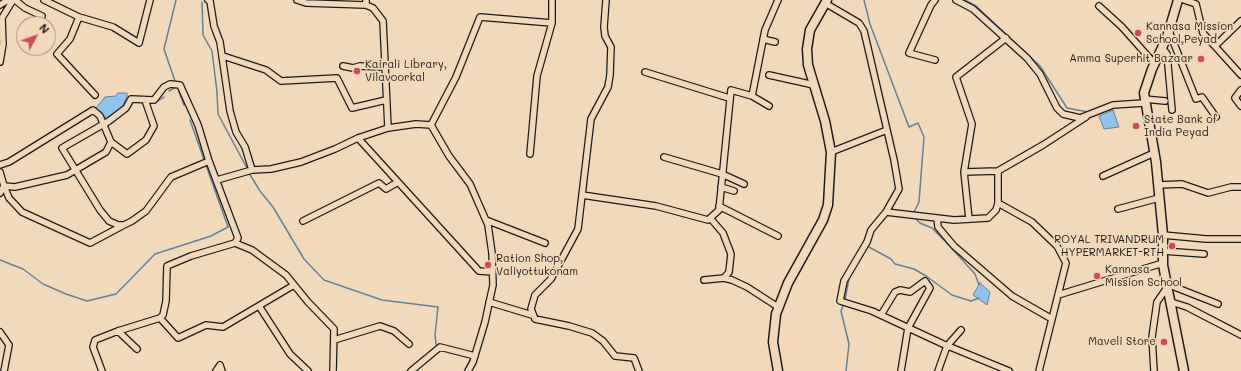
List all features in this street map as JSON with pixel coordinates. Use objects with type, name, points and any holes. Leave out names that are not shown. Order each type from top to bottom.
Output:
[{"type":"street","points":[[0,5],[8,0]]},
{"type":"street","points":[[0,62],[3,44],[2,18],[14,0],[25,8],[42,16]]},
{"type":"street","points":[[44,0],[80,17],[113,27],[139,44],[150,0]]},
{"type":"street","points":[[209,0],[214,26],[223,56],[230,111],[236,132],[245,147],[249,171]]},
{"type":"street","points":[[297,0],[306,3],[366,2],[373,8],[383,21],[388,128]]},
{"type":"street","points":[[530,154],[538,76],[552,23],[552,0]]},
{"type":"street","points":[[532,315],[531,309],[535,295],[551,279],[578,229],[591,119],[608,87],[611,47],[604,27],[606,0]]},
{"type":"street","points":[[752,96],[765,30],[778,0]]},
{"type":"street","points":[[935,0],[931,5],[910,53],[935,60]]},
{"type":"street","points":[[956,0],[974,9],[1035,67],[1060,111],[1068,115],[1086,117]]},
{"type":"street","points":[[1178,0],[1169,31],[1154,63],[1144,92],[1144,101],[1154,153],[1158,185],[1163,235],[1163,263],[1184,371]]},
{"type":"street","points":[[1184,0],[1196,4],[1203,34],[1241,75]]},
{"type":"street","points":[[778,371],[773,342],[774,322],[778,307],[793,272],[826,212],[830,192],[831,152],[825,121],[808,65],[808,36],[826,2],[859,23],[864,31],[899,189],[886,212],[871,230],[867,242],[844,281],[840,301],[881,315],[947,346],[1009,371]]},
{"type":"street","points":[[1098,6],[1122,27],[1154,63]]},
{"type":"street","points":[[80,17],[70,39],[57,54],[95,95]]},
{"type":"street","points":[[431,125],[456,76],[480,17],[552,23]]},
{"type":"street","points":[[1216,47],[1241,21]]},
{"type":"street","points":[[1169,31],[1196,99],[1202,97],[1216,117]]},
{"type":"street","points":[[969,219],[964,172],[972,124],[956,77],[1006,38]]},
{"type":"street","points":[[763,39],[775,42]]},
{"type":"street","points":[[1162,47],[1167,54],[1172,110]]},
{"type":"street","points":[[223,56],[266,70],[281,81],[337,78],[352,108],[386,100]]},
{"type":"street","points":[[344,66],[353,68],[360,66],[385,67]]},
{"type":"street","points":[[645,72],[729,98]]},
{"type":"street","points":[[769,75],[814,85]]},
{"type":"street","points":[[124,225],[118,225],[109,221],[100,210],[77,170],[62,148],[104,124],[126,108],[131,99],[154,100],[164,87],[170,84],[180,85],[198,125],[206,162],[217,180],[237,232],[238,238],[235,243]]},
{"type":"street","points":[[582,196],[656,206],[708,220],[711,219],[718,210],[719,206],[731,90],[752,96],[769,106]]},
{"type":"street","points":[[1241,90],[1236,98],[1241,106]]},
{"type":"street","points":[[0,165],[9,162],[93,110],[100,116],[111,142],[127,154],[146,140],[154,126],[145,100]]},
{"type":"street","points":[[964,172],[998,171],[1043,145],[1086,117],[1113,105],[1144,101],[1166,101]]},
{"type":"street","points":[[217,180],[249,171],[271,169],[301,162],[335,149],[358,138],[388,128],[416,124],[431,125]]},
{"type":"street","points":[[431,125],[449,156],[470,184],[486,220],[492,253],[493,285],[475,356],[468,371]]},
{"type":"street","points":[[831,152],[887,130]]},
{"type":"street","points":[[358,138],[478,271],[492,272]]},
{"type":"street","points":[[4,186],[15,187],[67,175],[106,152],[111,142]]},
{"type":"street","points":[[1103,176],[1154,153]]},
{"type":"street","points":[[664,157],[722,174],[744,184]]},
{"type":"street","points":[[0,172],[9,198],[22,212],[90,243],[124,225],[146,211],[171,178],[206,162]]},
{"type":"street","points":[[886,212],[937,218],[988,218],[996,210],[998,203],[998,171]]},
{"type":"street","points":[[304,221],[379,184],[386,189],[398,182]]},
{"type":"street","points":[[1158,185],[1182,184],[1208,193],[1231,187],[1241,187]]},
{"type":"street","points":[[0,193],[4,186]]},
{"type":"street","points":[[721,187],[734,191]]},
{"type":"street","points":[[1118,209],[1159,198]]},
{"type":"street","points":[[998,203],[1032,222],[1057,246],[1066,263],[1039,371]]},
{"type":"street","points":[[719,206],[778,236]]},
{"type":"street","points":[[937,218],[938,227],[954,246],[1012,296],[1052,319]]},
{"type":"street","points":[[711,219],[723,233],[731,254],[729,272],[724,278]]},
{"type":"street","points":[[486,220],[545,242]]},
{"type":"street","points":[[1163,235],[1206,239],[1241,239]]},
{"type":"street","points":[[102,371],[93,347],[95,340],[160,318],[163,315],[166,301],[166,266],[191,256],[235,243],[252,250],[286,275],[334,329],[333,371]]},
{"type":"street","points":[[1163,250],[1204,254]]},
{"type":"street","points":[[1058,295],[1163,263]]},
{"type":"street","points":[[704,280],[724,278],[747,287],[778,307]]},
{"type":"street","points":[[881,315],[895,292],[900,290],[910,292],[925,281],[930,288],[908,328],[901,371]]},
{"type":"street","points":[[160,318],[178,338],[206,325],[223,327],[294,285]]},
{"type":"street","points":[[1168,285],[1218,304]]},
{"type":"street","points":[[1154,371],[1152,337],[1157,302],[1168,285]]},
{"type":"street","points":[[489,302],[532,315],[535,319],[541,321],[569,326],[592,333],[603,341],[615,356],[634,358],[638,371]]},
{"type":"street","points":[[1171,302],[1187,307],[1241,335]]},
{"type":"street","points":[[259,306],[290,354],[308,371]]},
{"type":"street","points":[[334,340],[380,326],[394,331],[409,344]]},
{"type":"street","points":[[938,371],[947,346],[961,330]]},
{"type":"street","points":[[118,331],[137,349]]},
{"type":"street","points":[[0,332],[10,345],[4,371]]},
{"type":"street","points":[[411,371],[440,347],[475,356]]},
{"type":"street","points":[[216,371],[220,365],[222,371]]},
{"type":"water","points":[[118,93],[127,93],[121,110],[116,115],[108,118],[102,116],[96,108],[105,97],[116,96]]},
{"type":"water","points":[[1113,110],[1119,127],[1104,129],[1099,116]]},
{"type":"water","points":[[980,283],[990,292],[987,305],[973,295]]},
{"type":"waterway","points":[[175,81],[164,49],[176,0]]},
{"type":"waterway","points":[[864,0],[870,24],[909,127],[918,123],[924,137],[919,202],[913,214]]},
{"type":"waterway","points":[[965,0],[976,6],[1040,66],[1067,108],[1088,112]]},
{"type":"waterway","points":[[202,2],[203,35],[212,51],[218,114],[248,170]]},
{"type":"waterway","points":[[169,91],[176,87]]},
{"type":"waterway","points":[[178,89],[184,105]]},
{"type":"waterway","points":[[158,101],[164,97]]},
{"type":"waterway","points":[[0,260],[23,269],[43,284],[87,301],[116,294],[155,254],[211,236],[228,227],[190,120]]},
{"type":"waterway","points":[[249,173],[260,191],[273,207],[304,259],[324,280],[382,300],[438,307],[435,335],[436,344],[439,346]]},
{"type":"waterway","points":[[914,217],[920,223],[932,228],[945,241],[975,274],[979,285]]},
{"type":"waterway","points":[[867,246],[891,259],[895,264],[914,269],[952,295],[971,301],[979,298]]},
{"type":"waterway","points":[[845,300],[849,278]]},
{"type":"waterway","points":[[843,306],[841,311],[849,344],[846,371]]},
{"type":"waterway","points":[[465,371],[471,358],[469,357]]},
{"type":"place","name":"Kannasa Mission School,Peyad","points":[[1138,33]]},
{"type":"place","name":"Amma Superhit Bazaar","points":[[1201,59]]},
{"type":"place","name":"Kairali Library, Vilavoorkal","points":[[357,71]]},
{"type":"place","name":"State Bank of India Peyad","points":[[1136,126]]},
{"type":"place","name":"ROYAL TRIVANDRUM HYPERMARKET-RTH","points":[[1172,246]]},
{"type":"place","name":"Ration Shop, Valiyottukonam","points":[[488,265]]},
{"type":"place","name":"Kannasa Mission School","points":[[1097,276]]},
{"type":"place","name":"Maveli Store","points":[[1164,342]]}]
